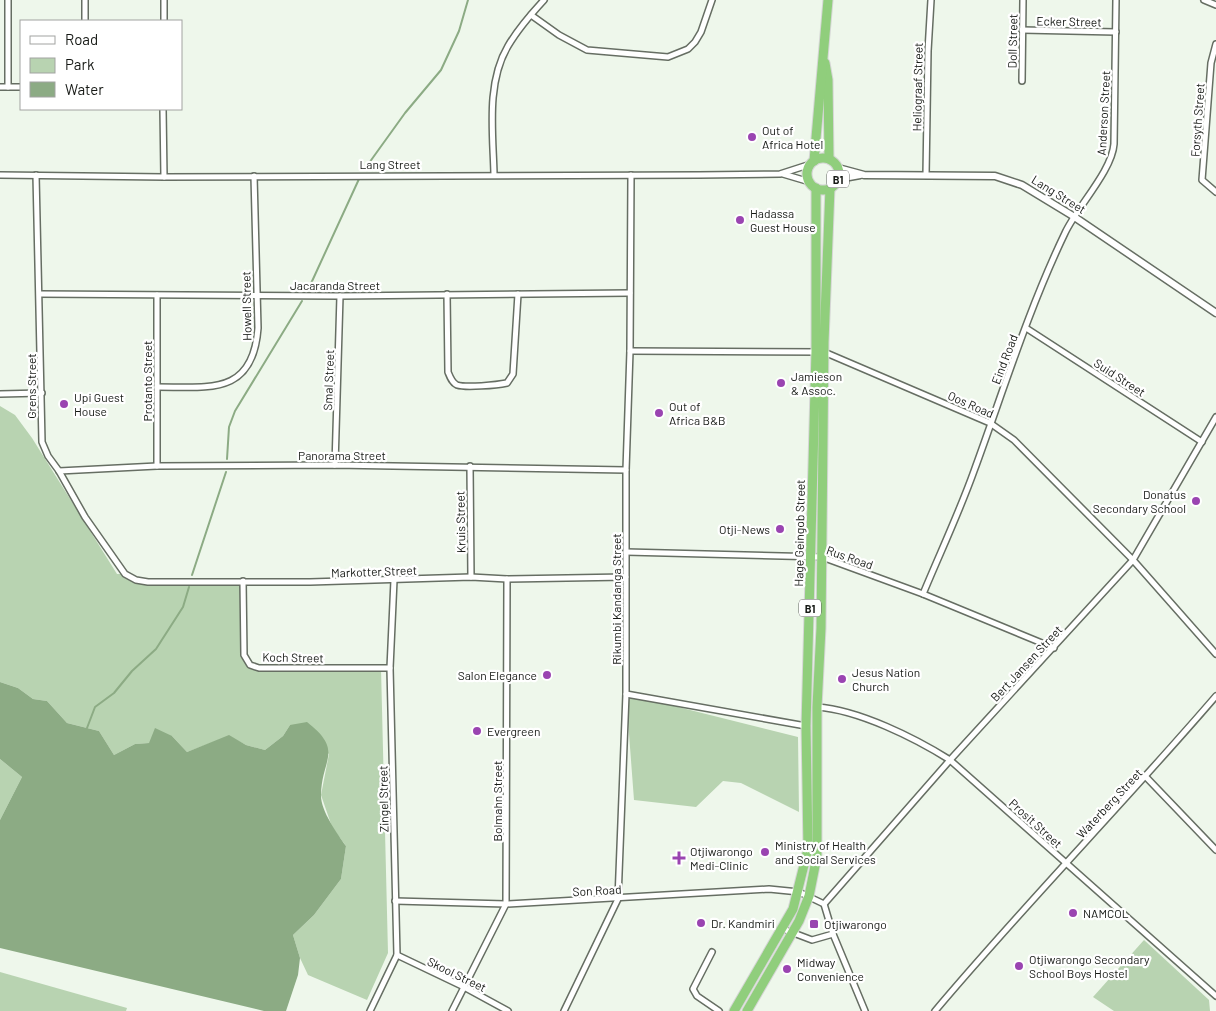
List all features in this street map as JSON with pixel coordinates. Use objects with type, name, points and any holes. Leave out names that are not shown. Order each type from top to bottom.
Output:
[{"type":"highway","name":"B1","points":[[828,0],[824,63],[820,83],[818,138],[813,162],[829,159]]},
{"type":"highway","name":"B1","points":[[813,185],[830,188],[838,179],[838,168],[829,159],[828,80],[824,63]]},
{"type":"highway","name":"Hage Geingob Street","points":[[748,1011],[793,934],[809,896],[818,842],[817,707],[822,557],[820,352],[813,185],[808,173],[813,162]]},
{"type":"highway","name":"Hage Geingob Street","points":[[734,1011],[783,929],[799,892],[808,849],[806,726],[811,556],[820,352],[830,188]]},
{"type":"highway","points":[[766,957],[776,963]]},
{"type":"street","points":[[8,0],[8,87]]},
{"type":"street","points":[[85,0],[85,20]]},
{"type":"street","points":[[164,0],[164,20]]},
{"type":"street","points":[[494,174],[493,103],[497,75],[508,47],[544,0]]},
{"type":"street","points":[[531,15],[559,35],[587,50],[668,57],[688,49],[695,42],[701,32],[712,0]]},
{"type":"street","name":"Heliograaf Street","points":[[926,175],[928,52],[931,0]]},
{"type":"street","name":"Doll Street","points":[[1022,82],[1023,0]]},
{"type":"street","name":"Anderson Street","points":[[1073,216],[1111,161],[1113,153],[1116,0]]},
{"type":"street","points":[[1204,0],[1216,6]]},
{"type":"street","name":"Ecker Street","points":[[1022,30],[1116,32]]},
{"type":"street","name":"Forsyth Street","points":[[1216,44],[1211,63],[1202,180],[1216,192]]},
{"type":"street","points":[[0,87],[20,87]]},
{"type":"street","points":[[163,110],[164,177]]},
{"type":"street","name":"Lang Street","points":[[780,174],[813,162]]},
{"type":"street","name":"Lang Street","points":[[838,168],[864,174]]},
{"type":"street","name":"Lang Street","points":[[0,175],[164,177],[780,174],[813,185]]},
{"type":"street","name":"Lang Street","points":[[838,179],[864,174],[1002,177],[1022,185],[1073,216],[1216,313]]},
{"type":"street","name":"Grens Street","points":[[36,175],[42,442],[48,456],[59,470],[85,517],[125,574]]},
{"type":"street","name":"Rikumbi Kandanga Street","points":[[564,1011],[618,899],[626,694],[626,470],[630,351],[631,175]]},
{"type":"street","name":"Howell Street","points":[[157,387],[193,387],[228,384],[241,374],[251,362],[256,347],[254,176]]},
{"type":"street","name":"Eind Road","points":[[923,594],[974,472],[990,423],[1054,256],[1073,216]]},
{"type":"street","name":"Jacaranda Street","points":[[40,294],[340,296],[630,293]]},
{"type":"street","points":[[447,294],[448,372],[452,381],[458,385],[498,385],[507,383],[513,374],[518,294]]},
{"type":"street","name":"Protanto Street","points":[[157,295],[158,466]]},
{"type":"street","name":"Smal Street","points":[[335,465],[340,296]]},
{"type":"street","name":"Suid Street","points":[[1026,328],[1202,442]]},
{"type":"street","name":"Oos Road","points":[[630,351],[820,352],[990,423],[1014,440],[1133,560],[1216,654]]},
{"type":"street","points":[[0,394],[42,393]]},
{"type":"street","name":"Bert Jansen Street","points":[[824,904],[950,760],[1133,560],[1216,417]]},
{"type":"street","name":"Panorama Street","points":[[59,470],[158,466],[335,465],[626,470]]},
{"type":"street","name":"Kruis Street","points":[[470,466],[471,577]]},
{"type":"street","name":"Rus Road","points":[[626,552],[822,557],[923,594],[1054,648]]},
{"type":"street","name":"Markotter Street","points":[[125,574],[136,580],[148,582],[394,580],[471,577],[507,579],[626,577]]},
{"type":"street","name":"Bolmahn Street","points":[[452,1011],[506,904],[507,579]]},
{"type":"street","name":"Zingel Street","points":[[370,1011],[397,956],[390,668],[394,580]]},
{"type":"street","name":"Koch Street","points":[[243,581],[244,656],[250,665],[259,668],[390,668]]},
{"type":"street","points":[[626,694],[806,726]]},
{"type":"street","name":"Waterberg Street","points":[[934,1011],[1066,863],[1146,777],[1216,696]]},
{"type":"street","name":"Prosit Street","points":[[817,707],[844,712],[919,740],[950,760],[1216,996]]},
{"type":"street","points":[[1146,777],[1216,850]]},
{"type":"street","name":"Son Road","points":[[395,901],[506,904],[769,889],[799,892],[809,896]]},
{"type":"street","points":[[809,896],[824,904],[833,934],[865,1011]]},
{"type":"street","points":[[783,929],[812,940],[833,934]]},
{"type":"street","points":[[712,952],[693,989],[697,996],[719,1011]]},
{"type":"street","name":"Skool Street","points":[[397,956],[464,987],[508,1011]]},
{"type":"green space","points":[[0,406],[15,415],[32,438],[117,574],[125,574],[136,580],[243,581],[244,655],[250,665],[259,668],[381,668],[388,953],[367,1000],[308,975],[300,958],[293,935],[314,915],[341,879],[346,846],[332,827],[321,795],[329,754],[290,725],[283,736],[265,750],[246,745],[229,736],[187,752],[172,736],[149,743],[135,744],[114,755],[99,731],[67,723],[47,701],[33,699],[18,688],[0,682]]},
{"type":"green space","points":[[626,694],[798,737],[799,812],[741,783],[723,781],[696,807],[634,800]]},
{"type":"green space","points":[[0,759],[22,777],[0,820]]},
{"type":"green space","points":[[1144,940],[1209,1000],[1210,1011],[1114,1011],[1093,997]]},
{"type":"green space","points":[[0,972],[127,1008],[126,1011],[0,1011]]},
{"type":"water","points":[[0,682],[18,688],[33,699],[47,701],[67,723],[99,731],[114,755],[135,744],[149,743],[155,728],[172,736],[187,752],[229,735],[246,745],[265,750],[283,736],[290,725],[307,722],[325,740],[328,755],[322,782],[321,800],[330,821],[346,846],[341,879],[314,915],[293,935],[300,958],[298,975],[286,1011],[264,1011],[0,948],[0,820],[22,777],[0,759]]},
{"type":"waterway","points":[[364,170],[405,113],[441,70],[459,31],[468,0]]},
{"type":"waterway","points":[[308,290],[359,179]]},
{"type":"waterway","points":[[227,459],[229,427],[235,411],[302,301]]},
{"type":"waterway","points":[[192,575],[226,472]]},
{"type":"waterway","points":[[87,728],[95,707],[114,693],[132,671],[156,649],[183,607],[189,587]]},
{"type":"place","name":"Out of Africa Hotel","points":[[752,137]]},
{"type":"place","name":"Hadassa Guest House","points":[[740,220]]},
{"type":"place","name":"Jamieson & Assoc.","points":[[781,383]]},
{"type":"place","name":"Upi Guest House","points":[[64,404]]},
{"type":"place","name":"Out of Africa B&B","points":[[659,413]]},
{"type":"place","name":"Donatus Secondary School","points":[[1196,501]]},
{"type":"place","name":"Otji-News","points":[[780,529]]},
{"type":"place","name":"Salon Elegance","points":[[547,675]]},
{"type":"place","name":"Jesus Nation Church","points":[[842,679]]},
{"type":"place","name":"Evergreen","points":[[477,731]]},
{"type":"place","name":"Ministry of Health and Social Services","points":[[765,852]]},
{"type":"place","name":"Otjiwarongo Medi-Clinic","points":[[679,858]]},
{"type":"place","name":"NAMCOL","points":[[1073,913]]},
{"type":"place","name":"Dr. Kandmiri","points":[[701,923]]},
{"type":"place","name":"Otjiwarongo","points":[[814,924]]},
{"type":"place","name":"Otjiwarongo Secondary School Boys Hostel","points":[[1019,966]]},
{"type":"place","name":"Midway Convenience","points":[[787,969]]}]
